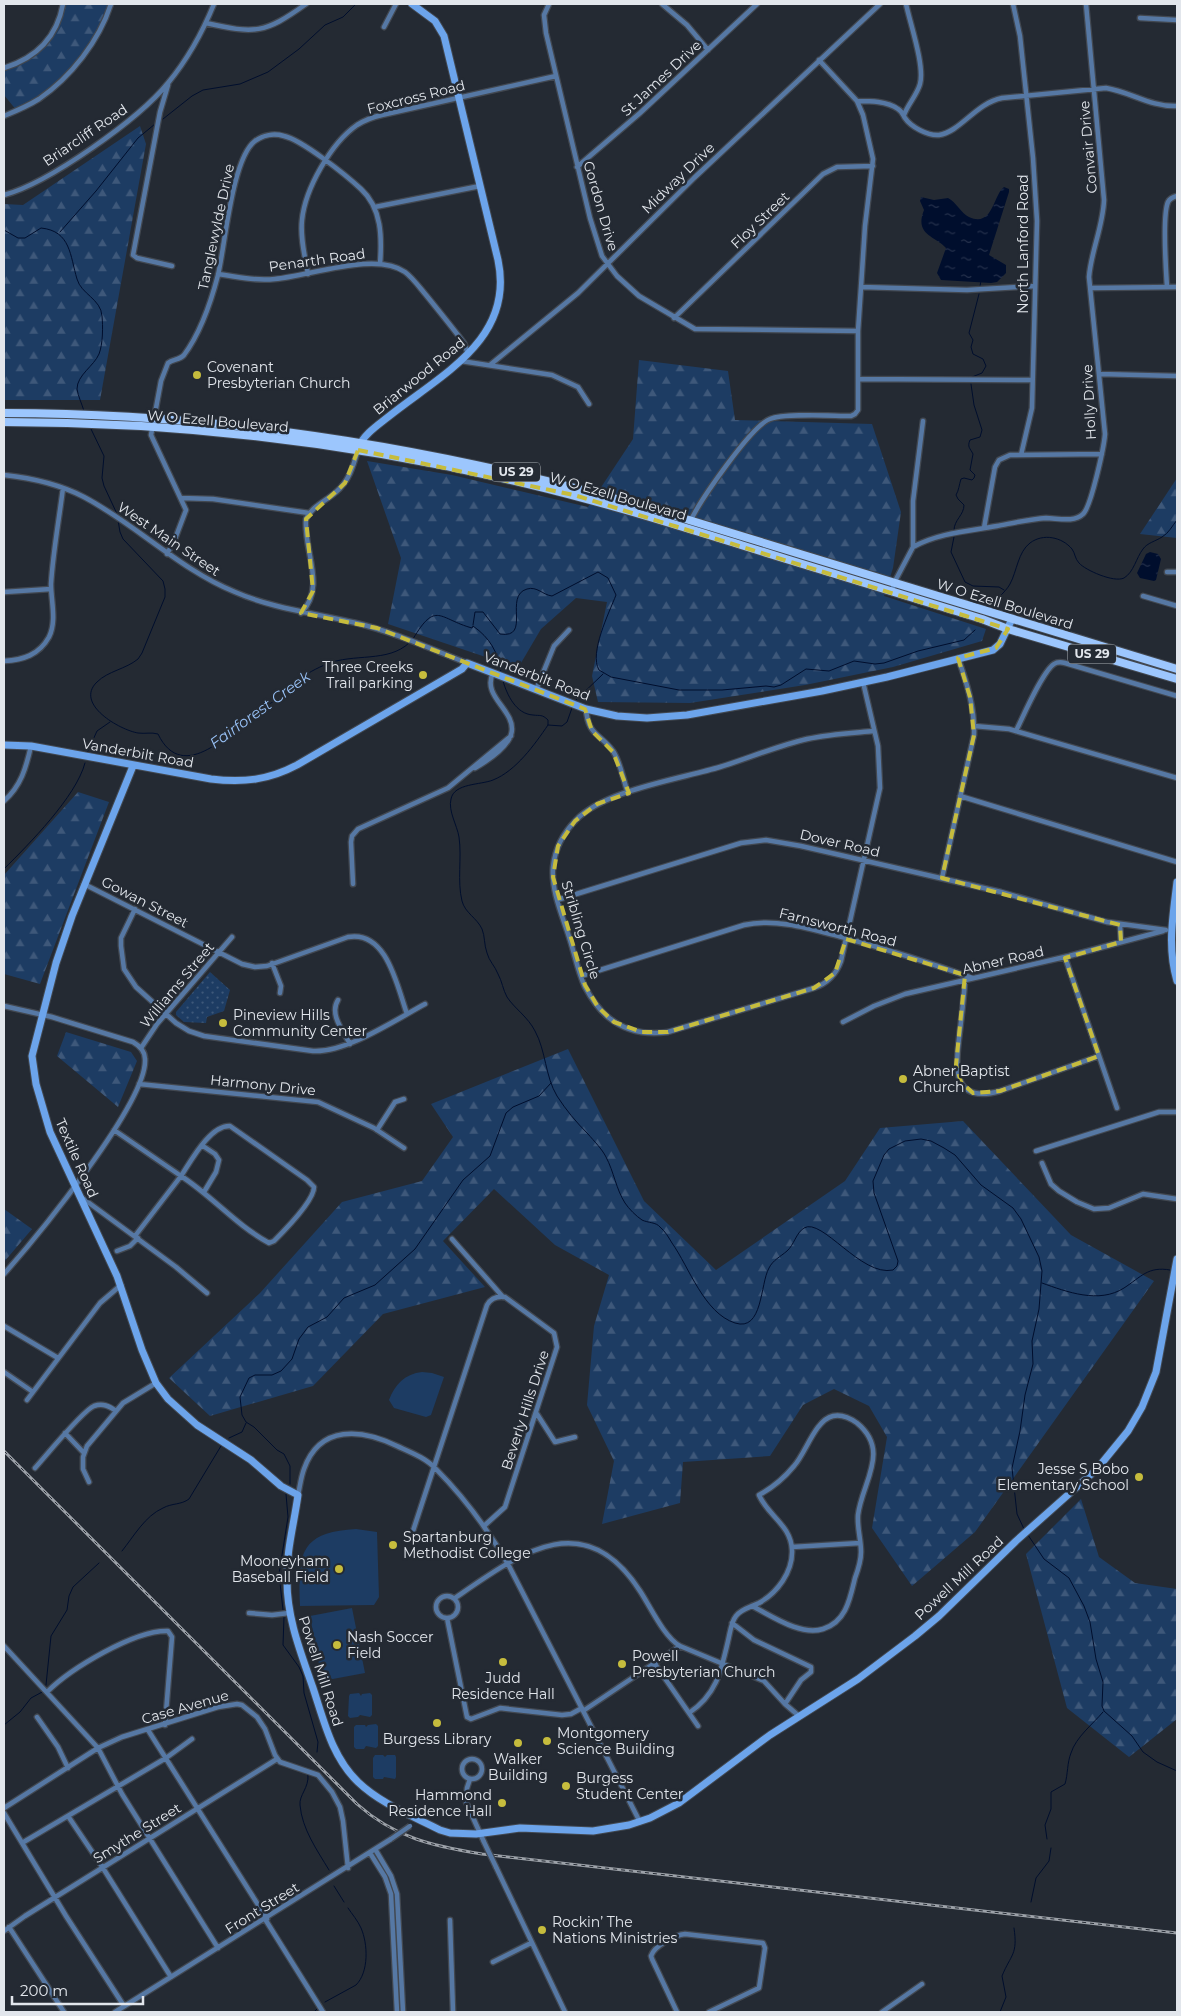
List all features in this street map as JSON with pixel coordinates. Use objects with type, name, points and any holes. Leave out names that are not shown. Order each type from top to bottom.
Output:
[{"type":"main road","name":"W O Ezell Boulevard","points":[[4,413],[236,425],[361,441],[442,456],[616,498],[1177,669]]},
{"type":"main road","name":"W O Ezell Boulevard","points":[[4,422],[154,422],[358,450],[530,484],[688,528],[1008,629],[1177,679]]},
{"type":"main road","points":[[441,465],[442,456]]},
{"type":"main road","points":[[614,506],[616,498]]},
{"type":"street","points":[[4,68],[26,59],[46,44],[57,25],[63,4]]},
{"type":"street","points":[[5,114],[39,99],[69,72],[100,30],[111,4]]},
{"type":"street","name":"Briarcliff Road","points":[[4,194],[51,173],[102,141],[135,115],[168,83],[206,23],[214,4]]},
{"type":"street","points":[[206,23],[237,30],[258,30],[279,21],[306,4]]},
{"type":"street","points":[[384,26],[396,4]]},
{"type":"street","name":"Briarwood Road","points":[[361,441],[403,405],[461,361],[477,345],[490,325],[498,304],[501,287],[499,265],[442,32],[431,17],[412,4]]},
{"type":"street","name":"Gordon Drive","points":[[549,4],[545,11],[544,19],[549,48],[590,218],[602,256],[607,265],[639,296],[691,328],[699,330],[858,331]]},
{"type":"street","points":[[662,4],[687,25],[708,50]]},
{"type":"street","name":"St James Drive","points":[[577,166],[640,113],[757,4]]},
{"type":"street","name":"Midway Drive","points":[[490,366],[556,313],[694,178],[880,4]]},
{"type":"street","points":[[904,115],[920,84],[921,71],[906,4]]},
{"type":"street","name":"North Lanford Road","points":[[1013,4],[1020,36],[1036,200],[1031,415],[1021,455]]},
{"type":"street","name":"Convair Drive","points":[[1086,4],[1104,200],[1101,228],[1090,267],[1091,288]]},
{"type":"street","points":[[1140,18],[1177,20]]},
{"type":"street","points":[[688,528],[690,520],[727,464],[763,423],[778,417],[853,415],[858,410],[858,331],[865,226],[873,153],[863,115],[857,101],[819,60]]},
{"type":"street","name":"Foxcross Road","points":[[308,274],[302,235],[303,215],[311,189],[325,162],[340,140],[362,122],[382,115],[556,76]]},
{"type":"street","points":[[168,83],[160,112],[133,255],[136,258],[172,266]]},
{"type":"street","points":[[857,101],[898,108],[905,118],[917,128],[932,134],[952,130],[990,101],[1026,96],[1112,89],[1157,105],[1177,106]]},
{"type":"street","name":"Tanglewylde Drive","points":[[181,498],[171,481],[151,435],[161,382],[166,366],[170,362],[182,357],[210,304],[241,164],[251,145],[266,136],[284,136],[297,142],[360,188],[376,208]]},
{"type":"street","name":"Floy Street","points":[[674,318],[828,171],[837,167],[873,166]]},
{"type":"street","points":[[380,264],[380,236],[376,208],[480,186]]},
{"type":"street","points":[[1167,287],[1165,230],[1167,206],[1170,199],[1177,196]]},
{"type":"street","name":"Penarth Road","points":[[218,274],[261,280],[362,264],[380,264],[399,269],[411,278],[443,315],[464,343],[468,354]]},
{"type":"street","points":[[861,286],[973,290],[1035,286]]},
{"type":"street","points":[[1091,288],[1177,287]]},
{"type":"street","name":"Holly Drive","points":[[913,547],[935,537],[984,528],[1040,518],[1074,518],[1081,516],[1088,506],[1102,454],[1105,434],[1091,288]]},
{"type":"street","points":[[461,361],[536,371],[560,378],[578,388],[589,404]]},
{"type":"street","points":[[1100,374],[1177,376]]},
{"type":"street","points":[[858,379],[1032,380]]},
{"type":"street","points":[[892,592],[894,583],[913,547],[913,501],[923,421]]},
{"type":"street","points":[[301,613],[309,603],[313,591],[306,525],[309,514],[345,483],[352,472],[361,441]]},
{"type":"street","points":[[984,528],[988,497],[997,463],[1006,456],[1102,454]]},
{"type":"street","name":"West Main Street","points":[[4,475],[31,479],[63,488],[83,497],[115,516],[167,554],[211,582],[234,592],[269,605],[360,624],[467,663]]},
{"type":"street","points":[[4,661],[29,656],[45,643],[53,626],[52,589],[63,488]]},
{"type":"street","points":[[181,498],[214,500],[309,514]]},
{"type":"street","points":[[167,554],[186,514],[181,498]]},
{"type":"street","points":[[1167,572],[1177,572]]},
{"type":"street","points":[[4,592],[52,589]]},
{"type":"street","points":[[1143,596],[1177,606]]},
{"type":"street","name":"Vanderbilt Road","points":[[4,745],[31,746],[133,766],[230,782],[250,781],[270,777],[297,765],[462,669],[467,663],[586,709],[617,716],[663,718],[733,707],[863,682],[996,648],[1000,644],[1012,619]]},
{"type":"street","points":[[536,690],[554,646],[569,630]]},
{"type":"street","points":[[942,878],[974,726],[970,696],[958,658]]},
{"type":"street","points":[[1016,731],[1040,684],[1049,669],[1056,663],[1065,663],[1177,696]]},
{"type":"street","points":[[353,884],[351,842],[352,836],[358,829],[441,792],[511,736],[512,722],[495,695],[492,685],[494,673]]},
{"type":"street","name":"Stribling Circle","points":[[863,682],[874,731],[880,760],[880,788],[839,968],[831,978],[820,986],[668,1032],[642,1032],[627,1028],[614,1022],[603,1012],[593,1000],[581,976],[557,900],[553,866],[558,846],[568,828],[591,808],[604,801],[628,793],[719,767],[806,739],[874,731]]},
{"type":"street","points":[[586,709],[587,720],[592,731],[608,746],[617,758],[628,793]]},
{"type":"street","points":[[974,726],[992,726],[1016,731],[1177,778]]},
{"type":"street","points":[[4,801],[20,780],[26,768],[31,746]]},
{"type":"street","name":"Textile Road","points":[[133,766],[84,884],[65,936],[32,1056],[36,1084],[50,1132],[121,1285],[142,1350],[156,1383],[168,1399],[197,1425],[251,1460],[281,1486],[298,1495]]},
{"type":"street","points":[[960,796],[1177,862]]},
{"type":"street","name":"Dover Road","points":[[557,900],[747,841],[782,842],[1001,892],[1070,913],[1120,925],[1171,930]]},
{"type":"street","points":[[1177,882],[1171,930],[1172,958],[1177,981]]},
{"type":"street","name":"Gowan Street","points":[[84,884],[249,966],[261,967],[348,938],[363,938],[378,946],[385,955],[407,1014]]},
{"type":"street","points":[[135,909],[121,938],[124,969],[136,987],[166,1014],[182,1027],[204,1036],[322,1052],[339,1049],[350,1044],[425,1004]]},
{"type":"street","name":"Farnsworth Road","points":[[581,976],[754,923],[774,922],[846,939],[973,978]]},
{"type":"street","points":[[1120,925],[1121,942]]},
{"type":"street","name":"Abner Road","points":[[843,1022],[874,1006],[905,994],[1171,930]]},
{"type":"street","name":"Williams Street","points":[[4,1274],[29,1246],[114,1130],[139,1084],[146,1062],[141,1048],[150,1033],[232,937]]},
{"type":"street","points":[[1064,957],[1117,1108]]},
{"type":"street","points":[[272,963],[281,986],[280,993]]},
{"type":"street","points":[[965,980],[956,1065],[961,1082],[973,1093],[983,1095],[1001,1091],[1099,1056]]},
{"type":"street","points":[[338,1000],[334,1008],[335,1016],[350,1044]]},
{"type":"street","points":[[4,1006],[42,1015],[133,1042],[141,1048]]},
{"type":"street","name":"Harmony Drive","points":[[139,1084],[318,1102],[377,1130],[404,1148]]},
{"type":"street","points":[[377,1130],[395,1102],[404,1099]]},
{"type":"street","points":[[1036,1151],[1159,1112],[1177,1112]]},
{"type":"street","points":[[114,1130],[181,1176],[204,1192],[243,1227],[270,1243],[312,1196],[314,1190],[311,1183],[232,1127],[226,1126],[214,1131],[202,1146],[181,1176],[130,1246],[117,1251]]},
{"type":"street","points":[[202,1146],[215,1154],[219,1160],[216,1172],[204,1192]]},
{"type":"street","points":[[1042,1163],[1051,1184],[1077,1202],[1094,1209],[1109,1208],[1144,1194],[1177,1199]]},
{"type":"street","points":[[80,1196],[176,1267],[207,1293]]},
{"type":"street","points":[[452,1239],[503,1297]]},
{"type":"street","name":"Powell Mill Road","points":[[640,1822],[508,1564],[484,1526],[435,1468],[390,1443],[364,1434],[347,1432],[332,1437],[320,1444],[311,1454],[304,1469],[298,1495],[287,1566],[290,1613],[295,1635],[328,1732],[342,1763],[353,1777],[368,1791],[416,1818],[445,1831],[480,1834],[520,1828],[593,1832],[640,1822],[679,1803],[799,1716],[858,1678],[930,1624],[1016,1541],[1108,1457],[1137,1416],[1150,1387],[1160,1356],[1177,1259]]},
{"type":"street","points":[[27,1400],[100,1303],[121,1285]]},
{"type":"street","points":[[412,1534],[487,1305],[493,1298],[503,1297]]},
{"type":"street","name":"Beverly Hills Drive","points":[[484,1526],[505,1507],[537,1414],[557,1347],[556,1338],[550,1330],[503,1297]]},
{"type":"street","points":[[4,1326],[58,1358]]},
{"type":"street","points":[[4,1372],[33,1392]]},
{"type":"street","points":[[89,1482],[83,1469],[84,1453],[87,1446],[127,1400],[156,1383]]},
{"type":"street","points":[[35,1468],[65,1433],[90,1408],[108,1405],[116,1411]]},
{"type":"street","points":[[537,1414],[555,1442],[575,1437]]},
{"type":"street","points":[[689,1713],[702,1704],[709,1696],[723,1664],[732,1623],[737,1614],[769,1596],[783,1581],[791,1562],[792,1547],[787,1531],[766,1507],[760,1495],[774,1485],[795,1465],[824,1420],[839,1415],[849,1418],[864,1430],[870,1440],[873,1452],[872,1469],[859,1508],[860,1559],[848,1605],[841,1618],[829,1627],[813,1631],[804,1630],[752,1606]]},
{"type":"street","points":[[65,1433],[84,1453]]},
{"type":"street","points":[[455,1598],[459,1607],[458,1612],[451,1618],[446,1618],[439,1614],[437,1604],[442,1597],[455,1598],[508,1564],[540,1548],[561,1543],[583,1544],[599,1550],[621,1566],[637,1586],[671,1638],[680,1646],[764,1681],[784,1704],[799,1716]]},
{"type":"street","points":[[792,1547],[860,1543]]},
{"type":"street","points":[[249,1613],[272,1616],[290,1613]]},
{"type":"street","points":[[446,1618],[466,1717],[472,1719],[500,1708],[562,1715],[571,1714],[656,1664],[680,1646]]},
{"type":"street","points":[[732,1623],[754,1640],[811,1667],[811,1672],[801,1680],[784,1704]]},
{"type":"street","points":[[47,1692],[62,1678],[124,1642],[168,1631],[172,1637],[164,1725]]},
{"type":"street","points":[[4,1646],[98,1748],[118,1786],[218,1948]]},
{"type":"street","points":[[656,1664],[698,1726]]},
{"type":"street","name":"Case Avenue","points":[[4,1808],[98,1748],[122,1738],[218,1707],[242,1705],[257,1717],[265,1729],[277,1759]]},
{"type":"street","points":[[37,1717],[58,1747],[68,1768]]},
{"type":"street","points":[[148,1730],[323,2012]]},
{"type":"street","points":[[22,1843],[166,1758],[192,1739]]},
{"type":"street","points":[[474,1758],[481,1763],[483,1771],[478,1777],[470,1779],[463,1775],[462,1767],[466,1760],[474,1758]]},
{"type":"street","points":[[277,1759],[284,1764],[318,1775],[332,1792],[340,1807],[343,1821],[348,1868]]},
{"type":"street","name":"Smythe Street","points":[[4,1931],[55,1897],[277,1759]]},
{"type":"street","points":[[470,1779],[466,1802],[565,2012]]},
{"type":"street","points":[[4,1813],[124,2006]]},
{"type":"street","points":[[68,1816],[171,1977]]},
{"type":"street","name":"Front Street","points":[[115,2012],[348,1868],[410,1826],[416,1818]]},
{"type":"street","points":[[375,1849],[391,1876],[397,1894],[403,2012]]},
{"type":"street","points":[[370,1853],[385,1877],[391,1894],[397,2012]]},
{"type":"street","points":[[450,1920],[453,2012]]},
{"type":"street","points":[[9,1927],[64,2012]]},
{"type":"street","points":[[677,2012],[652,1959],[651,1953],[653,1951],[677,1936],[685,1934],[763,1943],[765,1948],[759,1988],[709,2012]]},
{"type":"street","points":[[493,1962],[531,1943]]},
{"type":"street","points":[[882,2012],[922,1984]]},
{"type":"highlighted area","points":[[358,450],[574,495],[1008,629],[996,648],[958,658],[970,697],[974,735],[942,878],[1120,925],[1121,942],[1065,958],[1099,1056],[1000,1091],[973,1093],[961,1082],[956,1065],[965,975],[846,939],[835,973],[814,988],[668,1032],[642,1032],[614,1022],[598,1007],[585,985],[553,877],[558,846],[575,821],[597,804],[629,793],[613,752],[592,731],[585,709],[377,628],[301,613],[313,591],[306,519],[345,483]]},
{"type":"green space","points":[[62,4],[109,4],[100,30],[78,62],[49,90],[17,111],[4,95],[4,67],[35,54],[54,32]]},
{"type":"green space","points":[[140,126],[146,144],[100,400],[4,400],[4,204],[23,205]]},
{"type":"green space","points":[[639,360],[728,371],[735,420],[872,424],[901,512],[893,568],[884,596],[986,629],[982,641],[893,667],[805,685],[690,703],[598,702],[592,676],[607,602],[576,598],[541,629],[518,668],[388,624],[401,558],[367,461],[452,475],[588,507],[633,439]]},
{"type":"green space","points":[[1177,478],[1177,538],[1140,534]]},
{"type":"green space","points":[[78,792],[109,802],[40,984],[4,974],[4,875]]},
{"type":"green space","points":[[210,972],[230,990],[224,1011],[207,1017],[206,1023],[184,1022],[176,1015],[176,1012]]},
{"type":"green space","points":[[66,1032],[131,1052],[137,1061],[118,1107],[57,1056]]},
{"type":"green space","points":[[568,1049],[644,1201],[716,1270],[845,1181],[880,1128],[963,1121],[1071,1235],[1154,1281],[975,1532],[912,1586],[872,1528],[887,1437],[869,1406],[834,1389],[803,1405],[770,1456],[683,1462],[680,1503],[602,1524],[614,1461],[587,1405],[594,1326],[609,1275],[555,1245],[494,1189],[443,1241],[485,1287],[383,1314],[313,1386],[210,1416],[169,1378],[260,1293],[342,1202],[422,1181],[453,1137],[431,1104]]},
{"type":"green space","points":[[4,1209],[32,1229],[4,1262]]},
{"type":"green space","points":[[422,1372],[444,1377],[431,1415],[426,1417],[394,1408],[389,1400],[394,1389],[401,1381],[411,1375]]},
{"type":"green space","points":[[1081,1499],[1099,1557],[1135,1583],[1177,1589],[1177,1719],[1129,1757],[1067,1708],[1026,1554]]},
{"type":"green space","name":"Mooneyham Baseball Field","points":[[356,1529],[377,1532],[379,1597],[374,1605],[300,1606],[299,1588],[302,1560],[312,1541],[322,1535]]},
{"type":"green space","name":"Nash Soccer Field","points":[[352,1608],[365,1673],[322,1681],[310,1616]]},
{"type":"green space","points":[[359,1693],[361,1696],[362,1694],[370,1693],[372,1695],[372,1715],[370,1717],[360,1715],[350,1718],[348,1716],[349,1696],[350,1694]]},
{"type":"green space","points":[[376,1724],[378,1726],[378,1746],[376,1748],[366,1746],[364,1749],[356,1749],[354,1747],[354,1727],[356,1725],[365,1725],[366,1727]]},
{"type":"green space","points":[[375,1755],[383,1755],[385,1757],[387,1755],[395,1755],[395,1779],[384,1777],[383,1779],[375,1779],[373,1777],[373,1758]]},
{"type":"water","points":[[1004,187],[1009,189],[1009,192],[989,255],[1006,265],[1006,273],[997,282],[991,283],[941,280],[937,273],[946,248],[924,230],[922,218],[924,210],[920,201],[921,197],[934,200],[948,198],[966,215],[977,219],[983,218],[988,214]]},
{"type":"water","points":[[1150,552],[1158,554],[1161,559],[1156,580],[1154,581],[1140,578],[1137,573],[1146,554]]},
{"type":"waterway","points":[[163,119],[192,96],[203,90],[240,84],[268,72],[299,49],[325,25],[343,17],[356,4]]},
{"type":"waterway","points":[[60,232],[96,191],[138,138],[155,124]]},
{"type":"waterway","name":"Fairforest Creek","points":[[4,230],[18,238],[25,238],[41,228],[58,234],[68,246],[79,284],[101,310],[103,330],[99,354],[80,379],[77,389],[84,411]]},
{"type":"waterway","points":[[980,286],[981,281]]},
{"type":"waterway","points":[[972,377],[982,373],[986,366],[983,359],[973,354],[971,347],[973,340],[969,333],[979,294]]},
{"type":"waterway","points":[[954,530],[954,526],[964,509],[964,505],[956,495],[961,479],[972,480],[975,475],[970,470],[973,454],[969,447],[969,442],[980,437],[982,430],[974,405],[971,384]]},
{"type":"waterway","name":"Fairforest Creek","points":[[91,429],[104,456],[102,478],[104,486],[118,516]]},
{"type":"waterway","name":"Fairforest Creek","points":[[118,520],[123,539],[163,581],[165,597],[138,659],[101,678],[91,690],[91,699],[102,715],[111,721],[130,731],[158,734],[168,749],[181,755],[194,755],[222,741],[258,710],[285,696],[300,679],[319,667],[348,659],[381,656],[401,649],[409,643]]},
{"type":"waterway","points":[[989,606],[1008,587],[1023,551],[1035,540],[1046,537],[1058,539],[1072,549],[1082,566],[1100,575],[1119,579],[1124,578],[1133,569],[1145,547],[1169,531],[1177,520]]},
{"type":"waterway","points":[[954,537],[951,552],[965,582],[973,586],[999,587],[1004,590]]},
{"type":"waterway","points":[[473,625],[475,612],[483,612],[500,634],[509,634],[514,630],[516,624],[517,600],[520,593],[531,588],[552,596],[598,572],[608,578],[616,595],[598,644],[596,654],[599,670],[611,677],[679,690],[774,687],[781,685],[806,669],[829,671],[854,661],[875,664],[884,663],[918,651],[964,640],[975,630]]},
{"type":"waterway","name":"Fairforest Creek","points":[[413,639],[427,620],[433,616],[445,617],[472,628],[473,626],[489,641],[498,658],[501,672]]},
{"type":"waterway","points":[[575,701],[603,674]]},
{"type":"waterway","name":"Fairforest Creek","points":[[503,681],[510,698],[517,707],[527,714],[544,717],[548,720],[548,725],[517,764],[501,776],[488,782],[462,787],[453,794],[450,804],[459,837],[462,901],[482,929],[488,956],[507,997],[529,1021],[539,1039],[550,1080],[557,1096],[571,1116],[604,1154],[619,1192],[627,1205],[642,1220],[656,1224],[664,1230],[706,1300],[724,1318],[735,1323],[744,1324],[756,1314],[769,1268],[787,1251],[804,1228],[812,1227],[821,1231],[868,1265],[881,1270],[893,1270],[897,1266],[898,1261],[874,1193],[873,1181],[884,1155],[889,1149],[905,1141],[921,1139],[931,1141],[944,1148],[955,1155],[981,1185],[1013,1208],[1021,1219],[1039,1257],[1042,1271],[1039,1309],[1032,1341],[1033,1364],[1025,1395],[1012,1468],[1017,1514],[1024,1529]]},
{"type":"waterway","points":[[548,725],[562,726],[567,722],[572,708]]},
{"type":"waterway","points":[[87,753],[97,731],[110,722]]},
{"type":"waterway","points":[[4,869],[62,805],[80,776],[85,763]]},
{"type":"waterway","points":[[290,1484],[290,1466],[284,1454],[246,1422],[242,1415],[240,1397],[249,1378],[255,1375],[272,1375],[281,1371],[292,1359],[299,1339],[308,1327],[327,1317],[344,1298],[375,1285],[415,1249],[463,1180],[490,1156],[506,1113],[513,1107],[539,1096],[551,1083]]},
{"type":"waterway","points":[[1042,1283],[1072,1293],[1094,1296],[1104,1295],[1124,1288],[1150,1271],[1170,1270]]},
{"type":"waterway","points":[[229,1438],[242,1432],[246,1423]]},
{"type":"waterway","points":[[122,1551],[151,1516],[166,1506],[189,1499],[221,1446]]},
{"type":"waterway","points":[[283,1610],[279,1574],[288,1517],[286,1494]]},
{"type":"waterway","name":"Fairforest Creek","points":[[1028,1535],[1044,1559],[1069,1578],[1084,1606],[1090,1622],[1096,1659],[1103,1682],[1102,1706],[1104,1711],[1132,1736],[1143,1752],[1157,1762],[1177,1771]]},
{"type":"waterway","points":[[46,1685],[51,1636],[67,1610],[69,1596],[73,1587],[99,1563]]},
{"type":"waterway","points":[[284,1617],[283,1645],[299,1667],[303,1676],[304,1693],[318,1742],[317,1752]]},
{"type":"waterway","points":[[4,1725],[20,1712],[31,1698],[44,1691]]},
{"type":"waterway","points":[[1047,1839],[1045,1825],[1051,1809],[1051,1792],[1065,1784],[1073,1747],[1103,1712]]},
{"type":"waterway","points":[[308,1775],[307,1784],[300,1801],[301,1814],[311,1839],[329,1870]]},
{"type":"waterway","points":[[1031,1902],[1036,1878],[1049,1861],[1051,1848]]},
{"type":"waterway","points":[[334,1886],[344,1902]]},
{"type":"waterway","points":[[325,2002],[356,1985],[365,1965],[366,1950],[361,1928],[348,1908]]},
{"type":"waterway","points":[[1000,2012],[1006,1997],[1002,1976],[1013,1954],[1015,1944],[1014,1928]]},
{"type":"waterway","points":[[314,2012],[317,2009]]},
{"type":"railway","points":[[4,1451],[357,1804],[371,1816],[400,1833],[431,1844],[482,1854],[1177,1933]]},
{"type":"place","name":"Covenant Presbyterian Church","points":[[197,375]]},
{"type":"place","name":"Three Creeks Trail parking","points":[[423,675]]},
{"type":"place","name":"Pineview Hills Community Center","points":[[223,1023]]},
{"type":"place","name":"Abner Baptist Church","points":[[903,1079]]},
{"type":"place","name":"Jesse S Bobo Elementary School","points":[[1139,1477]]},
{"type":"place","name":"Spartanburg Methodist College","points":[[393,1545]]},
{"type":"place","name":"Mooneyham Baseball Field","points":[[339,1569]]},
{"type":"place","name":"Nash Soccer Field","points":[[337,1645]]},
{"type":"place","name":"Judd Residence Hall","points":[[503,1662]]},
{"type":"place","name":"Powell Presbyterian Church","points":[[622,1664]]},
{"type":"place","name":"Burgess Library","points":[[437,1723]]},
{"type":"place","name":"Montgomery Science Building","points":[[547,1741]]},
{"type":"place","name":"Walker Building","points":[[518,1743]]},
{"type":"place","name":"Burgess Student Center","points":[[566,1786]]},
{"type":"place","name":"Hammond Residence Hall","points":[[502,1803]]},
{"type":"place","name":"Rockin’ The Nations Ministries","points":[[542,1930]]}]
